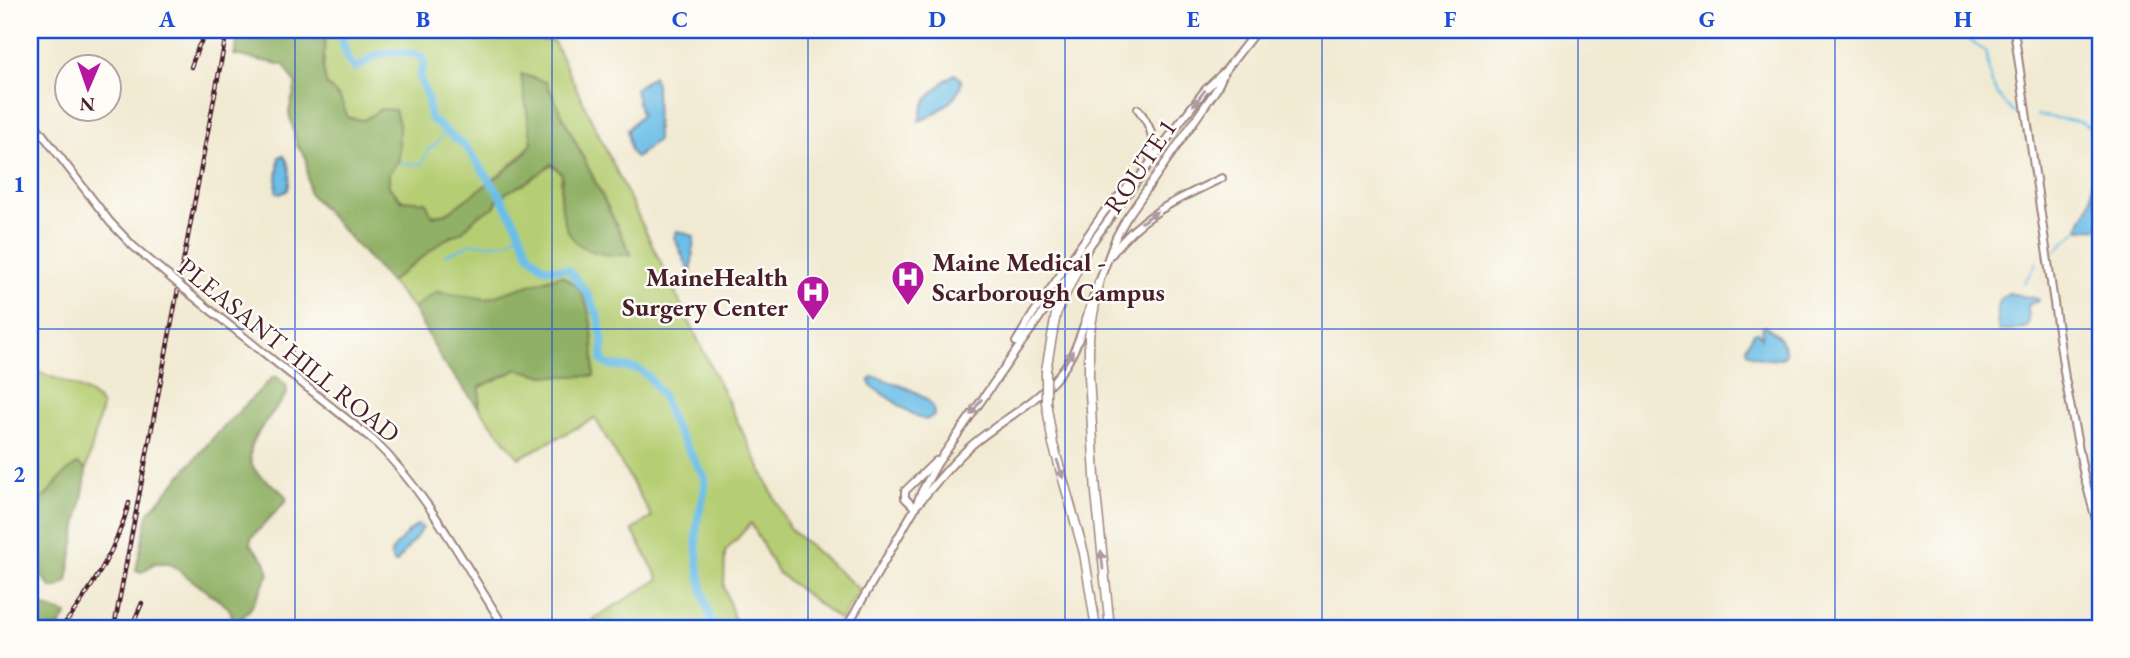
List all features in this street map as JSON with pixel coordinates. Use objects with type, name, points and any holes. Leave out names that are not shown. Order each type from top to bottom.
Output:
[{"type":"highway","points":[[1086,251],[1056,314],[1046,370],[1046,402],[1053,444],[1084,553],[1096,628]]},
{"type":"highway","points":[[1099,282],[1090,328],[1088,360],[1093,460],[1110,628]]},
{"type":"main road","name":"ROUTE 1","points":[[915,508],[965,451],[1031,403],[1059,373],[1075,349],[1116,237],[1138,199],[1206,104],[1225,71],[1257,30]]},
{"type":"main road","points":[[2014,30],[2065,378],[2083,473],[2100,534]]},
{"type":"main road","name":"ROUTE 1","points":[[846,628],[915,508],[927,481],[950,445],[1148,164],[1205,90],[1225,71]]},
{"type":"main road","points":[[1138,109],[1153,136],[1148,164]]},
{"type":"main road","name":"PLEASANT HILL ROAD","points":[[30,118],[117,230],[184,289],[373,440],[393,460],[417,489],[505,628]]},
{"type":"main road","points":[[1000,372],[1033,314],[1104,212],[1118,195],[1140,176]]},
{"type":"main road","points":[[1104,267],[1121,242],[1141,222],[1163,207],[1222,178]]},
{"type":"main road","points":[[915,508],[905,498],[907,487],[950,445]]},
{"type":"green space","points":[[240,30],[326,30],[323,68],[326,84],[340,98],[348,118],[364,120],[381,109],[395,110],[399,124],[399,160],[389,173],[389,187],[401,200],[426,202],[432,216],[447,213],[523,156],[532,143],[521,74],[546,82],[631,255],[594,252],[581,246],[572,237],[562,211],[562,174],[552,164],[524,184],[507,192],[498,199],[494,207],[476,217],[463,231],[444,240],[390,282],[309,193],[306,157],[297,146],[289,112],[296,84],[284,65],[234,55]]},
{"type":"green space","points":[[326,30],[534,30],[533,38],[554,42],[789,528],[860,590],[840,620],[777,572],[751,523],[725,552],[724,586],[737,628],[599,628],[593,619],[659,579],[632,530],[652,517],[595,418],[519,458],[479,408],[480,387],[518,369],[545,376],[594,376],[591,323],[560,276],[486,299],[437,292],[413,308],[390,282],[444,240],[463,231],[476,217],[494,207],[498,199],[507,192],[524,184],[552,163],[562,174],[560,202],[631,254],[546,82],[529,116],[532,143],[500,174],[456,208],[443,214],[427,215],[409,205],[389,187],[389,173],[399,160],[399,124],[381,109],[364,120],[348,118],[340,98],[326,84],[323,68]]},
{"type":"green space","points":[[561,275],[575,285],[586,303],[592,328],[594,376],[545,376],[518,369],[480,387],[479,408],[443,362],[413,308],[436,292],[486,299]]},
{"type":"green space","points":[[30,369],[92,395],[102,407],[86,470],[78,464],[71,468],[44,498],[30,508]]},
{"type":"green space","points":[[273,377],[286,385],[287,394],[256,436],[250,458],[254,468],[287,500],[251,538],[250,544],[265,561],[269,574],[251,608],[238,623],[234,621],[229,608],[169,563],[155,563],[142,572],[136,570],[148,514],[213,438]]},
{"type":"green space","points":[[78,464],[86,470],[85,482],[67,581],[53,588],[30,568],[30,508]]},
{"type":"green space","points":[[30,602],[67,614],[58,628],[30,628]]},
{"type":"water","points":[[955,74],[961,80],[952,100],[939,111],[919,121],[926,101]]},
{"type":"water","points":[[653,76],[656,84],[657,140],[636,158],[631,152],[627,130],[641,115],[635,89]]},
{"type":"water","points":[[283,155],[289,167],[289,181],[288,190],[280,194],[276,191],[279,157]]},
{"type":"water","points":[[2097,169],[2094,195],[2100,210],[2100,228],[2079,229],[2090,202],[2094,170]]},
{"type":"water","points":[[677,231],[694,236],[691,275],[674,237]]},
{"type":"water","points":[[2008,293],[2038,299],[2028,305],[2029,324],[2026,328],[1999,331],[1998,305]]},
{"type":"water","points":[[1765,326],[1780,340],[1786,352],[1785,356],[1765,359],[1747,352],[1746,346],[1754,333],[1758,332],[1762,338],[1762,327]]},
{"type":"water","points":[[872,377],[922,395],[933,407],[934,415],[926,420],[917,417],[871,386],[869,381]]},
{"type":"water","points":[[418,525],[423,528],[394,563],[392,551]]},
{"type":"waterway","points":[[339,30],[348,60],[355,68],[372,57],[387,53],[406,53],[422,57],[424,63],[420,77],[428,100],[430,118],[466,147],[498,192],[517,225],[529,254],[544,268],[568,269],[587,293],[598,316],[603,343],[602,361],[608,365],[638,369],[648,376],[662,395],[673,424],[705,478],[705,491],[697,526],[697,551],[703,592],[714,628]]},
{"type":"waterway","points":[[1961,30],[1965,37],[1986,52],[1991,82],[2003,103],[2019,115]]},
{"type":"waterway","points":[[2037,115],[2080,122],[2100,132]]},
{"type":"waterway","points":[[400,164],[422,164],[429,148],[435,146],[446,130]]},
{"type":"waterway","points":[[2097,163],[2100,157]]},
{"type":"waterway","points":[[2054,252],[2079,229]]},
{"type":"waterway","points":[[445,255],[468,244],[501,244],[520,232]]},
{"type":"waterway","points":[[2024,283],[2037,262]]},
{"type":"railway","points":[[191,67],[199,45],[210,30]]},
{"type":"railway","points":[[114,628],[227,30]]},
{"type":"railway","points":[[61,628],[101,569],[117,537],[129,503]]},
{"type":"railway","points":[[131,628],[142,603]]},
{"type":"place","name":"Maine Medical - Scarborough Campus","points":[[908,307]]},
{"type":"place","name":"MaineHealth Surgery Center","points":[[813,322]]}]
